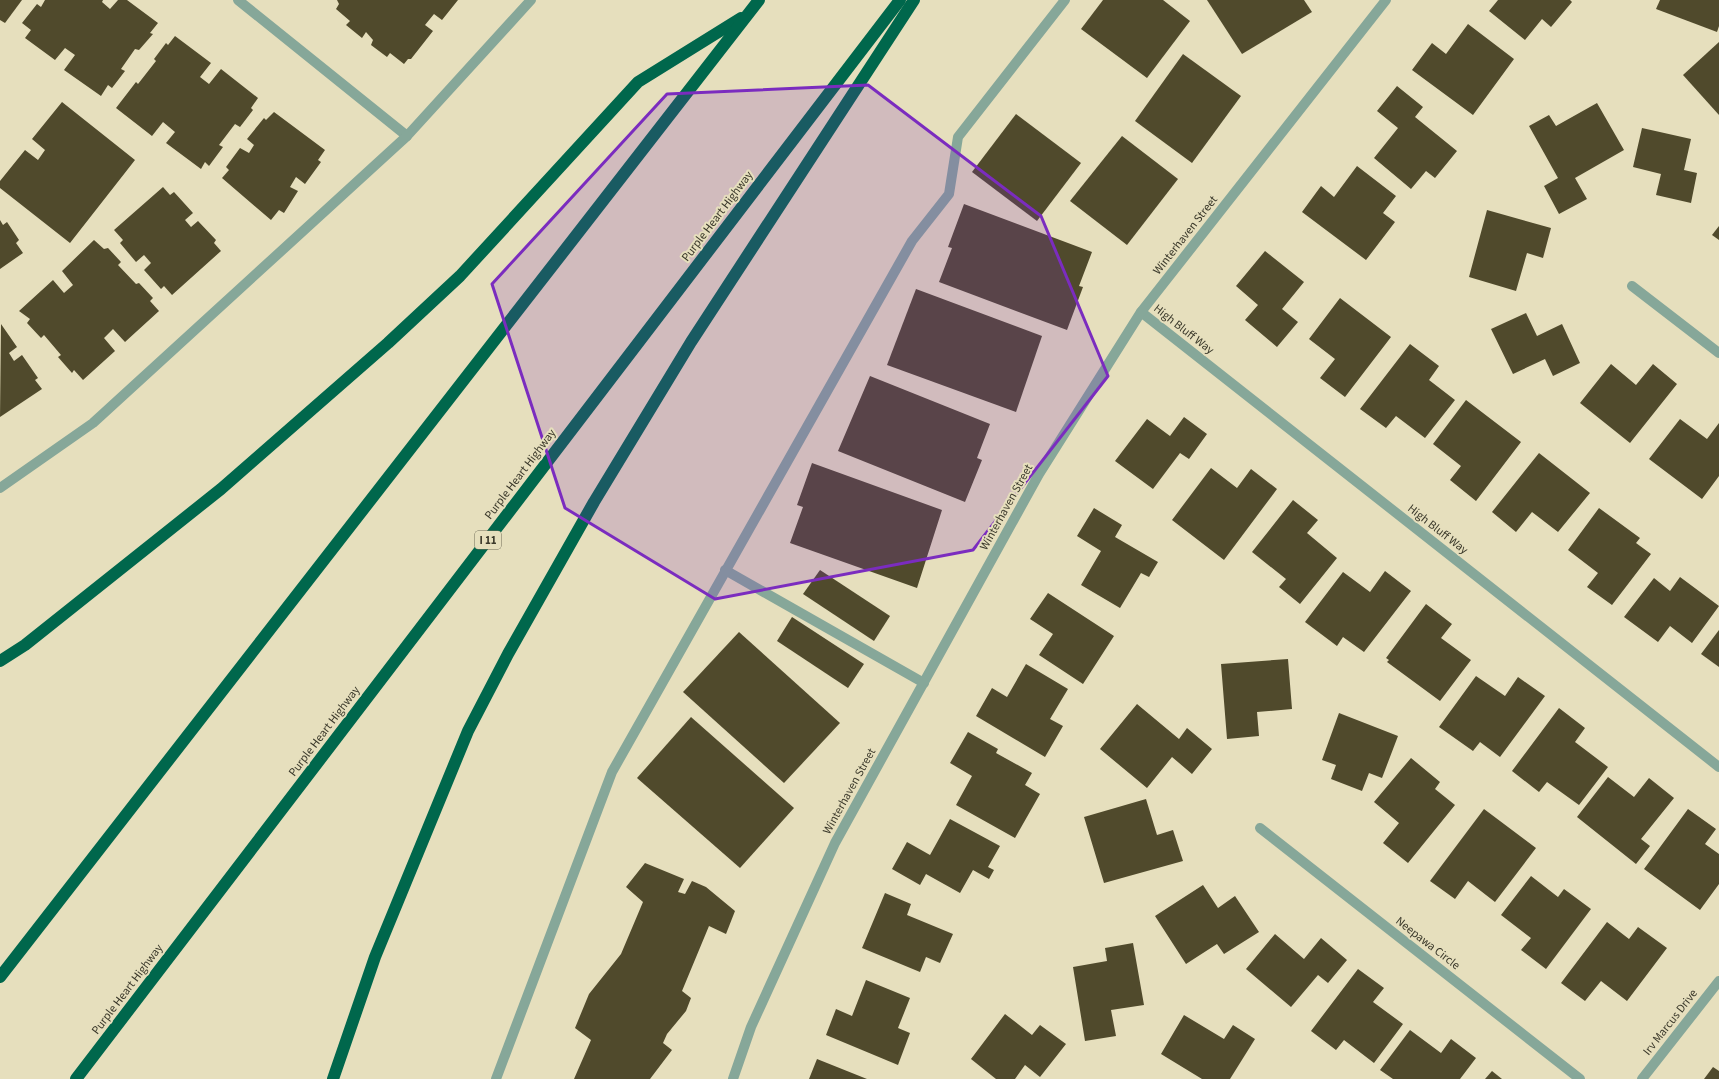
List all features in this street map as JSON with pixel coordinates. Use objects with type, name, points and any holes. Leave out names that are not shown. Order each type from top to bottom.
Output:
[{"type":"highway","points":[[0,977],[759,0]]},
{"type":"highway","name":"Purple Heart Highway","points":[[76,1079],[900,0]]},
{"type":"highway","points":[[333,1079],[375,957],[468,731],[508,654],[646,414],[763,230],[914,0]]},
{"type":"highway","points":[[0,660],[25,645],[221,489],[388,343],[460,276],[638,82],[749,13]]},
{"type":"street","points":[[238,0],[407,136]]},
{"type":"street","points":[[0,488],[93,423],[407,136],[532,0]]},
{"type":"street","points":[[496,1079],[612,772],[912,241],[949,194],[958,137],[1065,0]]},
{"type":"street","name":"Winterhaven Street","points":[[733,1079],[751,1027],[836,843],[1039,474],[1141,312],[1386,0]]},
{"type":"street","points":[[1632,286],[1719,354]]},
{"type":"street","name":"High Bluff Way","points":[[1141,312],[1719,767]]},
{"type":"street","points":[[725,570],[924,683]]},
{"type":"street","name":"Neepawa Circle","points":[[1260,828],[1580,1079]]},
{"type":"street","name":"Irv Marcus Drive","points":[[1642,1079],[1719,981]]},
{"type":"highlighted area","points":[[868,85],[1041,216],[1108,376],[973,550],[715,599],[565,508],[492,284],[667,94]]},
{"type":"building","points":[[0,0],[22,0],[5,23],[0,20]]},
{"type":"building","points":[[45,0],[103,0],[102,2],[110,9],[118,0],[127,0],[158,23],[150,33],[153,34],[139,50],[135,49],[121,69],[125,71],[112,88],[108,85],[101,96],[64,70],[75,55],[65,48],[55,60],[25,38],[31,30],[22,23],[37,4],[41,7]]},
{"type":"building","points":[[337,0],[458,0],[442,20],[434,14],[425,25],[433,31],[411,59],[408,59],[404,64],[390,53],[387,57],[371,45],[373,40],[366,32],[362,38],[346,25],[350,21],[336,9],[339,4]]},
{"type":"building","points":[[1103,0],[1163,0],[1190,21],[1147,78],[1081,29]]},
{"type":"building","points":[[1207,0],[1304,0],[1312,12],[1242,54]]},
{"type":"building","points":[[1498,0],[1570,0],[1572,2],[1551,27],[1542,19],[1525,40],[1489,11]]},
{"type":"building","points":[[1660,0],[1719,0],[1719,26],[1717,32],[1656,9]]},
{"type":"building","points":[[1468,24],[1514,59],[1473,115],[1412,70],[1432,43],[1446,54]]},
{"type":"building","points":[[175,36],[211,63],[200,77],[209,84],[221,69],[258,98],[251,108],[253,110],[240,127],[235,124],[219,145],[223,147],[209,166],[205,162],[201,169],[166,143],[175,132],[163,122],[152,136],[116,108],[136,82],[138,84],[156,61],[154,59],[166,43],[168,45]]},
{"type":"building","points":[[1719,42],[1719,115],[1683,75]]},
{"type":"building","points":[[1183,54],[1241,96],[1192,163],[1135,121]]},
{"type":"building","points":[[1397,86],[1423,107],[1415,117],[1457,151],[1435,178],[1426,171],[1411,189],[1374,158],[1398,128],[1377,111]]},
{"type":"building","points":[[62,102],[135,160],[70,243],[0,188],[0,181],[25,150],[38,160],[45,150],[32,139]]},
{"type":"building","points":[[1597,103],[1624,150],[1575,178],[1587,199],[1559,214],[1544,186],[1558,178],[1529,126],[1549,115],[1556,126]]},
{"type":"building","points":[[274,112],[325,150],[318,160],[321,162],[305,184],[296,177],[290,187],[298,191],[284,213],[279,210],[271,220],[222,178],[229,170],[226,167],[240,148],[249,153],[254,145],[247,139],[264,118],[266,120]]},
{"type":"building","points":[[1016,114],[1081,163],[1037,221],[972,172]]},
{"type":"building","points":[[1642,128],[1691,139],[1684,170],[1697,173],[1691,203],[1656,195],[1661,174],[1633,167]]},
{"type":"building","points":[[1122,136],[1178,179],[1127,245],[1070,201]]},
{"type":"building","points":[[1357,166],[1396,196],[1383,213],[1395,222],[1366,260],[1302,212],[1321,186],[1334,197]]},
{"type":"building","points":[[163,187],[170,195],[174,192],[193,213],[185,220],[191,227],[198,221],[216,240],[214,243],[221,251],[172,295],[164,286],[161,289],[144,270],[151,263],[144,255],[136,262],[120,243],[123,240],[114,230]]},
{"type":"building","points":[[964,204],[1092,252],[1079,286],[1083,287],[1067,330],[939,282],[952,248],[948,247]]},
{"type":"building","points":[[1487,210],[1551,228],[1543,258],[1527,253],[1516,291],[1469,277]]},
{"type":"building","points":[[0,220],[3,225],[7,222],[19,240],[16,243],[23,253],[0,269]]},
{"type":"building","points":[[1719,226],[1719,240],[1712,235]]},
{"type":"building","points":[[94,240],[104,249],[108,248],[121,262],[118,265],[136,284],[139,283],[153,298],[150,301],[159,311],[125,342],[113,329],[104,338],[115,351],[83,380],[74,370],[72,373],[58,357],[61,355],[44,335],[41,338],[27,323],[30,319],[19,311],[53,280],[64,293],[73,285],[62,271]]},
{"type":"building","points":[[1265,251],[1304,282],[1282,309],[1298,322],[1277,347],[1245,320],[1258,305],[1236,286]]},
{"type":"building","points":[[916,289],[1042,336],[1016,412],[887,365]]},
{"type":"building","points":[[1340,298],[1391,337],[1345,397],[1320,378],[1335,359],[1309,339]]},
{"type":"building","points":[[1526,313],[1537,336],[1562,324],[1580,363],[1553,376],[1545,359],[1513,374],[1491,329]]},
{"type":"building","points":[[1,324],[17,347],[9,353],[14,361],[22,355],[38,378],[35,380],[42,389],[0,417]]},
{"type":"building","points":[[1410,344],[1439,366],[1429,380],[1455,400],[1425,438],[1396,416],[1386,428],[1360,409]]},
{"type":"building","points":[[1611,364],[1636,385],[1653,364],[1677,384],[1630,443],[1580,403]]},
{"type":"building","points":[[870,376],[990,424],[977,458],[982,460],[965,502],[838,451]]},
{"type":"building","points":[[1466,400],[1521,442],[1476,501],[1450,480],[1461,466],[1433,444]]},
{"type":"building","points":[[1184,417],[1207,434],[1189,459],[1180,453],[1153,489],[1115,461],[1147,419],[1170,436]]},
{"type":"building","points":[[1680,419],[1707,439],[1719,423],[1719,476],[1702,499],[1649,459]]},
{"type":"building","points":[[1539,453],[1590,493],[1558,532],[1532,512],[1516,532],[1492,512]]},
{"type":"building","points":[[812,463],[942,510],[917,588],[790,543],[803,507],[797,505]]},
{"type":"building","points":[[1211,468],[1237,488],[1251,469],[1277,489],[1224,560],[1172,520]]},
{"type":"building","points":[[1293,500],[1318,520],[1307,533],[1337,558],[1300,604],[1279,587],[1286,579],[1252,552]]},
{"type":"building","points":[[1094,508],[1122,525],[1115,537],[1158,562],[1149,577],[1141,573],[1120,608],[1081,585],[1101,551],[1077,536]]},
{"type":"building","points":[[1599,508],[1640,538],[1636,543],[1651,554],[1612,605],[1587,587],[1598,573],[1568,550]]},
{"type":"building","points":[[820,570],[890,616],[874,641],[803,594]]},
{"type":"building","points":[[1385,571],[1411,591],[1364,652],[1343,637],[1337,646],[1305,622],[1343,572],[1370,592]]},
{"type":"building","points":[[1680,577],[1719,606],[1692,643],[1670,626],[1658,642],[1624,617],[1654,578],[1670,591]]},
{"type":"building","points":[[1048,593],[1114,636],[1083,684],[1039,655],[1053,634],[1030,619]]},
{"type":"building","points":[[1426,604],[1452,624],[1441,638],[1471,660],[1440,701],[1387,662],[1389,660],[1386,658]]},
{"type":"building","points":[[792,617],[864,664],[848,688],[777,641]]},
{"type":"building","points":[[1719,630],[1719,667],[1701,654]]},
{"type":"building","points":[[739,632],[840,723],[784,783],[683,692]]},
{"type":"building","points":[[1288,659],[1292,709],[1257,712],[1259,736],[1227,739],[1221,664]]},
{"type":"building","points":[[1026,664],[1068,689],[1050,719],[1063,726],[1045,757],[976,716],[992,688],[1007,697]]},
{"type":"building","points":[[1476,676],[1505,696],[1518,677],[1545,696],[1500,757],[1480,742],[1473,751],[1439,727]]},
{"type":"building","points":[[1137,704],[1179,739],[1187,728],[1212,749],[1192,774],[1172,757],[1147,788],[1100,749]]},
{"type":"building","points":[[1559,708],[1585,728],[1575,742],[1608,767],[1579,805],[1547,782],[1539,792],[1512,771]]},
{"type":"building","points":[[1339,713],[1398,736],[1382,778],[1369,773],[1362,791],[1331,779],[1336,765],[1322,760]]},
{"type":"building","points":[[691,717],[794,808],[740,868],[637,778]]},
{"type":"building","points":[[968,732],[998,749],[996,753],[1032,773],[1025,785],[1040,794],[1015,838],[956,805],[972,776],[950,763]]},
{"type":"building","points":[[1411,758],[1440,782],[1435,789],[1455,805],[1408,863],[1383,843],[1399,823],[1374,802]]},
{"type":"building","points":[[1608,777],[1634,797],[1649,778],[1674,798],[1641,839],[1650,846],[1636,864],[1577,817]]},
{"type":"building","points":[[1146,799],[1157,835],[1173,830],[1183,861],[1104,883],[1084,817]]},
{"type":"building","points":[[1484,809],[1536,848],[1495,902],[1468,881],[1455,899],[1430,881]]},
{"type":"building","points":[[1688,809],[1716,829],[1705,844],[1719,854],[1719,884],[1700,910],[1644,869]]},
{"type":"building","points":[[950,819],[1000,846],[988,867],[994,870],[989,879],[973,870],[960,893],[926,874],[920,885],[892,869],[907,842],[930,855]]},
{"type":"building","points":[[645,863],[684,879],[678,892],[685,894],[692,881],[706,887],[735,911],[726,934],[709,926],[682,991],[691,998],[686,1011],[667,1034],[663,1043],[672,1050],[650,1079],[574,1079],[591,1040],[575,1028],[589,994],[621,954],[643,902],[626,887]]},
{"type":"building","points":[[1531,876],[1558,897],[1564,889],[1591,909],[1546,969],[1521,950],[1531,938],[1501,915]]},
{"type":"building","points":[[1203,885],[1218,908],[1235,896],[1259,932],[1224,954],[1217,944],[1186,964],[1155,916]]},
{"type":"building","points":[[885,893],[911,904],[907,915],[953,934],[940,963],[926,957],[920,972],[862,948]]},
{"type":"building","points":[[1607,922],[1629,939],[1638,927],[1667,948],[1627,1001],[1601,981],[1585,1001],[1561,983]]},
{"type":"building","points":[[1275,934],[1304,959],[1321,938],[1347,960],[1328,983],[1318,975],[1291,1007],[1246,969]]},
{"type":"building","points":[[1133,943],[1144,1005],[1111,1010],[1116,1036],[1085,1041],[1073,967],[1107,961],[1105,948]]},
{"type":"building","points":[[1358,969],[1384,988],[1373,1002],[1403,1024],[1374,1063],[1344,1040],[1336,1050],[1311,1031]]},
{"type":"building","points":[[866,980],[910,998],[898,1028],[910,1033],[898,1065],[826,1035],[836,1009],[852,1016]]},
{"type":"building","points":[[1005,1014],[1032,1035],[1040,1025],[1066,1044],[1040,1077],[1025,1065],[1015,1079],[996,1079],[971,1059]]},
{"type":"building","points":[[1184,1015],[1224,1039],[1233,1025],[1255,1039],[1230,1079],[1202,1079],[1161,1054]]},
{"type":"building","points":[[1410,1030],[1441,1053],[1451,1039],[1476,1058],[1460,1079],[1393,1079],[1380,1070]]},
{"type":"building","points":[[817,1059],[867,1079],[809,1079]]},
{"type":"building","points":[[1713,1067],[1719,1071],[1719,1079],[1704,1079]]},
{"type":"building","points":[[1492,1071],[1502,1079],[1485,1079]]}]
